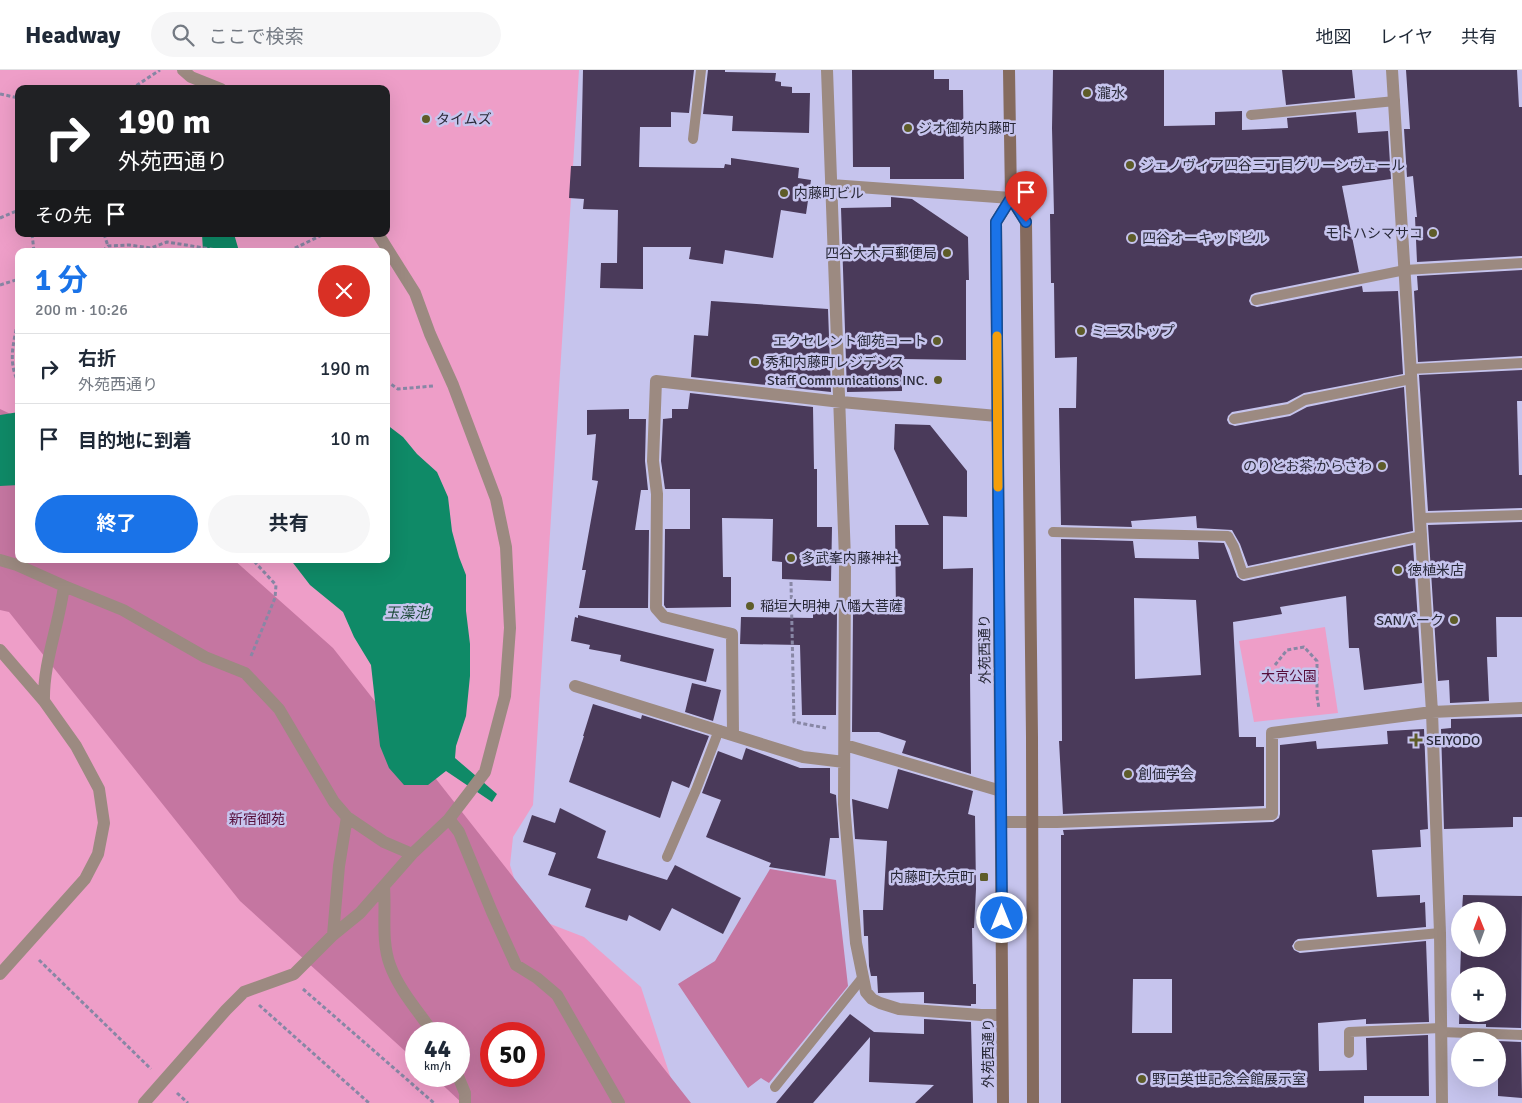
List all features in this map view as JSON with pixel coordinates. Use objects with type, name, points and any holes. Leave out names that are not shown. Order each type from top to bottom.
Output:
[{"type":"main road","points":[[1009,70],[1011,198],[1026,222],[1033,1103]]},
{"type":"main road","name":"外苑西通り","points":[[1003,1103],[996,222],[1011,198]]},
{"type":"street","points":[[184,70],[191,77],[211,85]]},
{"type":"street","points":[[827,70],[841,402],[845,559],[844,804],[856,943],[866,992],[872,999],[880,1003],[899,1009],[1002,1015]]},
{"type":"street","points":[[1392,70],[1432,712],[1440,933],[1442,1103]]},
{"type":"street","points":[[831,185],[1011,198]]},
{"type":"street","points":[[380,237],[387,248]]},
{"type":"street","points":[[144,1103],[244,992],[294,974],[332,935],[360,913],[412,854],[449,819],[484,772],[505,696],[510,628],[506,547],[496,499],[453,385],[430,334],[415,293],[390,253]]},
{"type":"street","points":[[733,734],[732,634],[664,617],[656,608],[657,494],[653,461],[656,381],[841,402],[997,416]]},
{"type":"street","points":[[0,560],[17,565],[123,610],[205,657],[245,673],[278,709],[334,802],[347,817],[384,842],[412,854]]},
{"type":"street","points":[[44,702],[43,682],[62,606],[64,586]]},
{"type":"street","points":[[0,650],[44,702],[76,746],[99,789],[104,824],[98,854],[84,879],[0,974]]},
{"type":"street","points":[[574,686],[803,757],[844,762]]},
{"type":"street","points":[[1001,822],[1272,814],[1272,733],[1432,712],[1522,708]]},
{"type":"street","points":[[844,745],[1001,791]]},
{"type":"street","points":[[332,935],[338,866],[347,817]]},
{"type":"street","points":[[449,819],[458,832],[516,965],[538,978],[557,995],[620,1103]]},
{"type":"street","points":[[384,887],[384,932],[390,964],[403,990],[426,1022]]},
{"type":"street","points":[[463,1087],[465,1093],[465,1103]]},
{"type":"lane","points":[[693,139],[701,70]]},
{"type":"lane","points":[[1251,115],[1394,101]]},
{"type":"lane","points":[[1256,300],[1405,270],[1522,263]]},
{"type":"lane","points":[[1234,419],[1288,409],[1305,400],[1411,374],[1522,363]]},
{"type":"lane","points":[[1421,518],[1522,515]]},
{"type":"lane","points":[[1053,532],[1228,536],[1244,574],[1422,536]]},
{"type":"lane","points":[[667,857],[696,790],[718,730]]},
{"type":"lane","points":[[1299,946],[1440,933]]},
{"type":"lane","points":[[775,1087],[863,977]]},
{"type":"lane","points":[[1350,1053],[1349,1032],[1441,1030],[1522,1035]]},
{"type":"path","points":[[137,85],[160,70]]},
{"type":"path","points":[[0,94],[15,97]]},
{"type":"path","points":[[0,218],[15,212]]},
{"type":"path","points":[[105,237],[108,246],[129,245],[142,248]]},
{"type":"path","points":[[295,248],[318,237]]},
{"type":"path","points":[[154,248],[167,242],[207,248]]},
{"type":"path","points":[[0,285],[15,280]]},
{"type":"path","points":[[15,331],[12,346],[12,361],[15,371]]},
{"type":"path","points":[[390,384],[398,389],[453,385]]},
{"type":"path","points":[[245,673],[274,598],[276,585],[256,563]]},
{"type":"path","points":[[791,582],[794,722],[844,731]]},
{"type":"path","points":[[1274,665],[1287,650],[1304,647],[1317,661],[1317,696],[1322,726]]},
{"type":"path","points":[[25,946],[188,1103]]},
{"type":"path","points":[[294,974],[300,986],[434,1103]]},
{"type":"path","points":[[244,992],[369,1103]]},
{"type":"green space","name":"新宿御苑","points":[[0,70],[579,70],[533,805],[513,837],[510,865],[519,894],[540,920],[584,937],[641,987],[679,1103],[0,1103]]},
{"type":"green space","points":[[0,409],[15,416],[15,563],[237,563],[333,648],[691,1103],[462,1103],[445,1087],[470,1087],[470,1022],[405,1022],[405,1051],[240,901],[9,612],[0,610]]},
{"type":"green space","name":"大京公園","points":[[1325,627],[1338,713],[1254,722],[1239,641]]},
{"type":"green space","points":[[770,869],[836,880],[848,986],[769,1083],[761,1078],[748,1088],[678,984],[715,961]]},
{"type":"water","points":[[202,237],[235,237],[238,248],[203,248]]},
{"type":"water","points":[[15,413],[15,485],[0,486],[0,415]]},
{"type":"water","name":"玉藻池","points":[[390,427],[403,437],[417,454],[437,472],[448,497],[452,531],[466,575],[466,611],[470,644],[470,676],[466,716],[456,746],[455,758],[497,794],[492,802],[446,771],[428,785],[404,785],[389,768],[380,746],[371,665],[354,637],[343,612],[310,585],[293,563],[390,563]]},
{"type":"building","points":[[583,70],[694,70],[689,113],[671,112],[671,127],[640,127],[639,167],[724,168],[725,164],[731,165],[731,158],[799,168],[798,178],[811,180],[806,214],[781,210],[773,258],[725,250],[723,264],[689,259],[691,247],[643,247],[643,289],[600,288],[601,263],[617,263],[618,210],[583,209],[584,199],[569,198],[571,166],[581,166]]},
{"type":"building","points":[[708,70],[776,73],[775,81],[781,82],[781,86],[792,87],[792,93],[810,93],[809,133],[732,131],[733,116],[703,114]]},
{"type":"building","name":"ジオ御苑内藤町","points":[[852,70],[934,70],[934,79],[949,79],[949,90],[963,90],[964,179],[890,179],[890,167],[853,167]]},
{"type":"building","points":[[1053,70],[1164,70],[1164,126],[1215,125],[1215,112],[1242,111],[1242,130],[1288,128],[1287,118],[1356,112],[1358,133],[1388,131],[1391,179],[1342,186],[1359,272],[1255,293],[1251,295],[1249,301],[1251,305],[1257,307],[1362,286],[1363,292],[1398,291],[1403,374],[1304,393],[1287,402],[1232,412],[1227,420],[1229,424],[1235,426],[1290,416],[1307,407],[1404,387],[1413,531],[1248,566],[1240,544],[1232,530],[1197,528],[1196,516],[1131,521],[1132,527],[1061,525],[1059,408],[1076,408],[1077,357],[1055,358],[1054,283],[1051,283],[1050,214],[1054,214]]},
{"type":"building","points":[[1282,70],[1352,70],[1355,98],[1286,105]]},
{"type":"building","points":[[1406,70],[1517,70],[1519,107],[1522,107],[1522,256],[1417,262],[1415,217],[1417,217],[1413,176],[1407,177],[1404,129],[1410,129]]},
{"type":"building","points":[[891,197],[912,199],[968,237],[969,280],[966,280],[966,360],[902,359],[902,391],[847,392],[841,208],[891,207]]},
{"type":"building","points":[[1522,270],[1522,356],[1418,362],[1414,291],[1418,290],[1417,276]]},
{"type":"building","name":"秀和内藤町レジデンス","points":[[711,301],[828,309],[831,392],[691,377],[694,335],[708,336]]},
{"type":"building","points":[[1522,370],[1522,401],[1517,401],[1519,475],[1522,475],[1522,508],[1428,511],[1419,375]]},
{"type":"building","points":[[690,393],[813,407],[814,469],[817,469],[817,527],[832,527],[831,581],[782,579],[782,562],[772,561],[773,519],[722,518],[723,577],[731,577],[731,607],[666,608],[664,605],[665,529],[690,529],[690,489],[665,489],[661,461],[663,419],[672,418],[672,409],[688,409]]},
{"type":"building","points":[[629,409],[629,419],[646,419],[645,461],[648,490],[641,490],[635,530],[649,530],[648,608],[579,608],[586,570],[582,570],[598,481],[592,480],[596,434],[587,435],[587,410]]},
{"type":"building","points":[[895,424],[930,425],[967,471],[967,517],[943,516],[943,569],[973,568],[972,674],[970,674],[971,774],[902,753],[906,741],[879,732],[852,732],[853,612],[896,611],[895,525],[929,525],[894,449]]},
{"type":"building","points":[[1522,522],[1522,617],[1496,617],[1497,657],[1487,657],[1489,701],[1450,703],[1449,680],[1438,681],[1428,525]]},
{"type":"building","points":[[1061,539],[1133,541],[1135,558],[1199,559],[1198,542],[1224,543],[1237,577],[1244,581],[1413,545],[1422,683],[1364,690],[1359,648],[1349,648],[1346,596],[1280,607],[1282,614],[1233,622],[1239,737],[1256,737],[1256,747],[1264,747],[1264,806],[1063,814],[1059,741],[1062,741]],"holes":[[[1134,598],[1196,600],[1201,675],[1135,679]]]},
{"type":"building","points":[[813,612],[837,612],[836,715],[802,715],[800,645],[740,644],[741,617],[813,618]]},
{"type":"building","points":[[578,615],[714,649],[706,682],[620,661],[621,655],[589,649],[590,645],[571,641],[575,617],[578,618]]},
{"type":"building","points":[[692,683],[721,690],[713,721],[685,712]]},
{"type":"building","points":[[593,704],[641,719],[642,715],[709,736],[689,788],[672,781],[660,818],[569,782]]},
{"type":"building","points":[[1522,717],[1522,817],[1513,817],[1513,827],[1444,829],[1441,729],[1451,728],[1451,719]]},
{"type":"building","points":[[1424,729],[1428,829],[1420,830],[1421,847],[1372,850],[1377,897],[1420,895],[1420,903],[1425,902],[1426,927],[1298,939],[1292,946],[1294,950],[1300,953],[1426,941],[1429,1022],[1366,1024],[1366,1019],[1318,1023],[1319,1071],[1367,1070],[1366,1038],[1428,1035],[1429,1096],[1364,1096],[1364,1103],[1061,1103],[1061,835],[1064,835],[1063,830],[1273,822],[1279,818],[1280,814],[1280,745],[1316,741],[1317,749],[1388,744],[1387,731]],"holes":[[[1133,979],[1172,979],[1172,1033],[1132,1033]]]},
{"type":"building","points":[[746,748],[800,768],[830,768],[830,793],[836,795],[839,838],[830,838],[825,876],[769,867],[771,863],[706,837],[721,800],[702,793],[718,751],[742,760]]},
{"type":"building","points":[[898,769],[973,791],[968,814],[975,816],[976,889],[974,928],[972,928],[973,984],[976,984],[976,1004],[971,1004],[971,1006],[924,1003],[924,992],[878,993],[877,976],[871,976],[868,936],[864,936],[863,910],[883,910],[887,841],[855,839],[852,799],[888,809]]},
{"type":"building","points":[[560,808],[606,831],[597,858],[667,880],[675,865],[741,898],[723,934],[672,908],[660,931],[629,915],[627,921],[585,907],[591,889],[548,875],[556,853],[523,842],[532,815],[555,823]]},
{"type":"building","points":[[1463,895],[1522,896],[1521,1028],[1486,1027],[1486,1024],[1459,1024],[1459,1022],[1506,1022],[1506,967],[1460,967],[1461,958],[1506,958],[1506,902],[1463,902]]},
{"type":"building","points":[[850,1014],[874,1032],[924,1034],[924,1019],[971,1022],[973,1103],[915,1103],[934,1085],[869,1082],[870,1037],[813,1103],[776,1103]]},
{"type":"building","points":[[1506,1041],[1521,1042],[1522,1098],[1498,1096],[1498,1087],[1506,1087]]},
{"type":"slow traffic","points":[[997,336],[998,487]]},
{"type":"place","name":"瀧水","points":[[1087,93]]},
{"type":"place","name":"タイムズ","points":[[426,119]]},
{"type":"place","name":"ジオ御苑内藤町","points":[[908,128]]},
{"type":"place","name":"ジェノヴィア四谷三丁目グリーンヴェール","points":[[1130,165]]},
{"type":"place","name":"内藤町ビル","points":[[784,193]]},
{"type":"place","name":"モトハシマサコ","points":[[1433,233]]},
{"type":"place","name":"四谷オーキッドビル","points":[[1132,238]]},
{"type":"place","name":"四谷大木戸郵便局","points":[[947,253]]},
{"type":"place","name":"ミニストップ","points":[[1081,331]]},
{"type":"place","name":"エクセレント御苑コート","points":[[937,341]]},
{"type":"place","name":"秀和内藤町レジデンス","points":[[755,362]]},
{"type":"place","name":"Staff Communications INC.","points":[[938,380]]},
{"type":"place","name":"のりとお茶 からさわ","points":[[1382,466]]},
{"type":"place","name":"多武峯内藤神社","points":[[791,558]]},
{"type":"place","name":"徳植米店","points":[[1398,570]]},
{"type":"place","name":"稲垣大明神 八幡大菩薩","points":[[750,606]]},
{"type":"place","name":"SANパーク","points":[[1454,620]]},
{"type":"place","name":"SEIYODO","points":[[1416,740]]},
{"type":"place","name":"創価学会","points":[[1128,774]]},
{"type":"place","name":"内藤町大京町","points":[[984,877]]},
{"type":"place","name":"野口英世記念会館展示室","points":[[1142,1079]]},
{"type":"route","points":[[1002,918],[996,222],[1011,198],[1026,222]]}]
